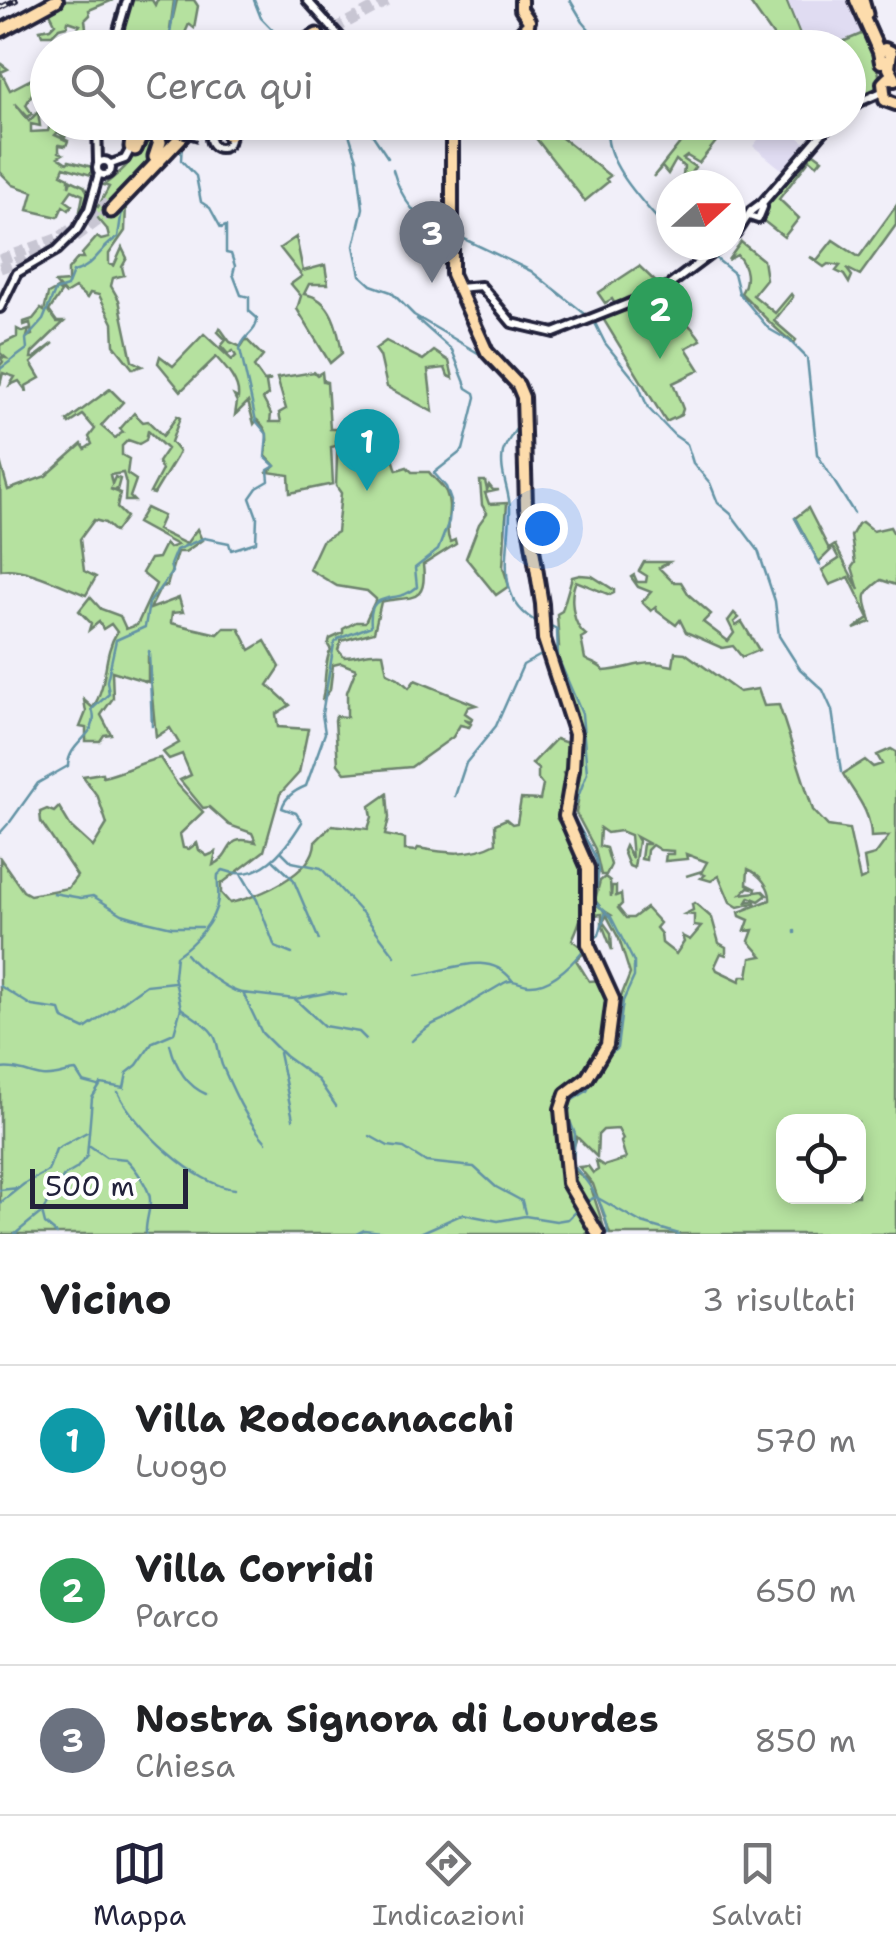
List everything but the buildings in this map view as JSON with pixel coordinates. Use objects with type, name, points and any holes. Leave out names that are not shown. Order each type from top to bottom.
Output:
[{"type":"highway","points":[[134,140],[134,146]]},
{"type":"highway","points":[[134,146],[137,140]]},
{"type":"highway","points":[[150,164],[166,140]]},
{"type":"highway","points":[[168,140],[109,207],[169,140]]},
{"type":"main road","points":[[0,31],[57,0]]},
{"type":"main road","points":[[522,0],[521,9],[528,23],[522,30]]},
{"type":"main road","points":[[861,3],[878,44],[888,54],[895,80]]},
{"type":"main road","points":[[888,54],[889,98]]},
{"type":"main road","points":[[889,98],[887,78],[895,80]]},
{"type":"main road","points":[[452,140],[452,274],[488,356],[523,395],[526,507],[548,654],[575,734],[574,770],[565,816],[588,868],[588,945],[612,994],[607,1045],[587,1078],[566,1094],[561,1109],[566,1174],[572,1192],[598,1234]]},
{"type":"street","points":[[119,30],[128,0]]},
{"type":"street","points":[[307,0],[334,30]]},
{"type":"street","points":[[97,140],[97,153],[104,168]]},
{"type":"street","points":[[205,140],[222,148],[227,140]]},
{"type":"street","points":[[746,223],[819,140]]},
{"type":"street","points":[[0,308],[17,273],[57,250],[77,230],[104,168],[125,158],[134,146]]},
{"type":"street","points":[[461,291],[475,285],[482,287],[512,323],[550,333],[663,290],[703,260]]},
{"type":"shaded area","points":[[786,0],[853,0],[865,30],[798,30]]},
{"type":"shaded area","points":[[758,140],[802,140],[808,145],[785,172],[753,146]]},
{"type":"green space","points":[[61,0],[113,0],[89,10],[84,30],[77,30],[80,25],[68,21],[67,26],[57,30],[40,30],[55,23],[47,7]]},
{"type":"green space","points":[[129,0],[152,0],[155,5],[157,0],[174,0],[170,30],[120,30]]},
{"type":"green space","points":[[177,0],[194,0],[198,6],[194,28],[189,24],[186,30],[170,30]]},
{"type":"green space","points":[[748,0],[786,0],[798,30],[769,30]]},
{"type":"green space","points":[[866,32],[878,69],[879,92],[866,97]]},
{"type":"green space","points":[[0,63],[8,69],[1,72],[10,90],[30,80],[26,105],[30,116],[15,103],[30,120],[30,140],[66,140],[66,146],[59,145],[63,154],[58,157],[67,163],[92,167],[91,175],[64,167],[61,174],[69,178],[69,186],[71,180],[84,186],[90,196],[85,212],[80,211],[83,195],[72,190],[65,200],[72,205],[69,210],[63,206],[58,217],[28,210],[33,192],[13,185],[0,172]]},
{"type":"green space","points":[[138,140],[155,140],[157,152],[108,202],[131,184],[146,180],[126,203],[125,231],[109,254],[109,264],[114,266],[122,248],[127,258],[122,267],[124,275],[113,278],[111,286],[119,300],[132,361],[142,366],[133,369],[114,345],[113,323],[99,295],[90,293],[87,298],[75,288],[65,294],[55,283],[68,282],[68,270],[78,258],[84,258],[82,254],[97,237],[109,238],[107,229],[95,215],[89,214],[96,190],[94,204],[98,207],[109,187],[104,185],[126,166]]},
{"type":"green space","points":[[537,140],[564,140],[610,176],[585,201]]},
{"type":"green space","points":[[682,140],[717,140],[699,163],[687,156],[683,159],[695,167],[693,170],[684,170],[676,160],[670,170],[659,170]]},
{"type":"green space","points":[[814,153],[822,159],[817,165],[810,159],[779,199],[799,218],[784,237],[761,219],[761,214]]},
{"type":"green space","points":[[896,206],[896,225],[860,275],[846,268],[852,276],[849,283],[836,271],[840,266],[824,267],[810,257],[817,260],[833,240],[859,257]]},
{"type":"green space","points":[[296,237],[303,271],[325,265],[328,284],[309,284],[304,294],[321,302],[336,325],[342,353],[330,363],[297,309],[301,296],[291,284],[302,276],[280,248]]},
{"type":"green space","points":[[746,246],[763,260],[766,279],[753,295],[775,313],[791,294],[793,297],[774,321],[796,340],[794,343],[741,293],[746,279],[740,260],[746,260]]},
{"type":"green space","points":[[639,266],[659,285],[616,306],[612,299],[605,303],[598,293]]},
{"type":"green space","points":[[57,289],[61,293],[49,311],[57,322],[64,322],[32,353],[34,358],[54,343],[31,363],[40,378],[26,386],[27,392],[19,381],[10,385],[15,377],[3,373],[0,385],[0,357],[6,358],[0,353],[0,345],[17,337],[17,329],[29,330],[27,337],[32,335],[30,323],[24,322],[33,319],[41,309],[44,311],[48,294]]},
{"type":"green space","points":[[660,294],[701,340],[686,348],[700,370],[673,383],[683,409],[681,415],[666,422],[602,317],[642,302],[646,305]]},
{"type":"green space","points":[[220,328],[230,342],[241,347],[246,339],[263,356],[254,367],[264,381],[271,380],[266,383],[268,395],[263,399],[271,414],[270,422],[281,422],[279,413],[286,409],[277,378],[322,372],[323,381],[327,382],[330,429],[337,429],[336,446],[331,447],[333,484],[290,493],[289,475],[268,472],[275,466],[266,456],[264,428],[257,420],[254,424],[248,402],[235,415],[237,387],[216,357],[181,391],[158,363],[160,356],[173,366],[204,334],[232,360],[236,356],[233,351],[228,354],[221,346],[226,340],[218,332]]},
{"type":"green space","points":[[386,341],[423,360],[434,351],[449,361],[453,378],[445,368],[428,370],[433,412],[387,387],[375,349]]},
{"type":"green space","points":[[110,389],[123,402],[101,426],[115,438],[134,413],[163,436],[177,416],[180,418],[171,442],[179,452],[176,458],[154,494],[150,493],[162,470],[158,462],[167,449],[148,431],[146,440],[139,444],[128,440],[122,446],[122,455],[129,459],[127,474],[136,480],[130,497],[134,501],[125,501],[123,473],[110,475],[112,484],[115,477],[120,479],[117,490],[110,489],[120,493],[117,508],[126,517],[115,532],[94,520],[80,539],[84,571],[96,577],[86,595],[32,574],[1,570],[0,461],[8,490],[46,476],[82,444],[85,449],[92,444],[89,437],[95,429],[83,415],[69,424],[67,421]]},
{"type":"green space","points":[[382,424],[397,470],[407,467],[412,472],[429,472],[444,489],[449,505],[448,536],[456,544],[423,565],[419,593],[381,602],[374,632],[341,641],[338,650],[344,657],[383,653],[387,673],[409,688],[415,680],[476,705],[468,707],[465,713],[472,718],[464,719],[471,724],[469,727],[460,725],[453,737],[411,767],[345,773],[338,764],[335,720],[336,716],[347,717],[347,692],[356,669],[341,663],[333,665],[330,690],[322,700],[331,650],[328,645],[343,629],[365,622],[376,599],[367,591],[337,586],[309,569],[322,541],[337,532],[341,493],[336,486],[338,429]]},
{"type":"green space","points":[[480,481],[485,481],[487,490],[489,485],[499,490],[485,493],[489,504],[507,503],[503,567],[509,586],[496,595],[466,558],[487,513],[482,505]]},
{"type":"green space","points":[[146,508],[163,516],[157,530],[186,544],[197,529],[202,540],[185,552],[177,552],[167,586],[161,587],[150,609],[179,598],[183,612],[172,613],[171,623],[218,634],[224,628],[239,628],[250,650],[265,641],[280,667],[268,685],[290,705],[276,714],[278,727],[308,729],[299,773],[280,794],[264,851],[221,884],[221,893],[230,903],[268,890],[295,874],[312,854],[315,842],[332,825],[368,829],[370,806],[387,794],[389,818],[385,835],[405,839],[405,850],[467,852],[496,843],[495,824],[506,819],[517,823],[521,799],[540,800],[543,785],[532,764],[556,739],[573,745],[571,766],[563,773],[568,783],[564,815],[557,819],[585,876],[584,906],[572,940],[586,951],[576,960],[589,981],[602,980],[609,1014],[604,1049],[593,1057],[587,1073],[560,1099],[565,1186],[595,1234],[0,1234],[0,858],[30,895],[68,888],[77,876],[41,822],[40,812],[54,812],[59,807],[71,827],[93,847],[107,824],[98,797],[83,776],[102,773],[103,777],[160,758],[203,812],[180,834],[183,848],[197,843],[207,856],[216,852],[213,865],[238,840],[256,842],[252,833],[229,825],[209,807],[203,808],[180,780],[191,775],[182,754],[169,759],[163,752],[179,743],[170,728],[156,737],[148,655],[148,682],[112,671],[113,698],[101,715],[111,734],[100,741],[86,741],[86,728],[80,727],[86,712],[84,700],[93,708],[98,698],[117,632],[111,624],[103,629],[99,622],[89,630],[91,623],[79,611],[90,597],[101,609],[120,616],[126,629],[137,625],[156,584],[142,573],[150,559],[158,558],[165,544],[169,548],[177,545],[137,523]]},
{"type":"green space","points":[[808,508],[829,549],[835,545],[859,590],[852,567],[855,563],[851,536],[858,524],[862,522],[873,531],[890,527],[896,537],[896,585],[881,580],[866,595],[871,622],[854,629],[869,618],[849,577],[830,585],[822,570],[839,559],[833,548],[819,562],[795,518]]},
{"type":"green space","points":[[644,562],[669,562],[659,568],[673,582],[681,582],[689,595],[711,614],[703,622],[728,641],[734,633],[728,621],[734,613],[739,618],[734,622],[736,626],[742,622],[759,650],[742,657],[733,646],[722,648],[686,632],[680,620],[676,625],[656,607],[651,611],[642,602],[651,592],[638,587],[631,577],[646,582],[647,576],[639,571]]},
{"type":"green space","points":[[592,576],[614,593],[610,595],[576,581],[573,610],[586,635],[581,638],[585,659],[604,671],[645,664],[673,666],[675,652],[685,653],[739,692],[758,689],[764,706],[779,705],[813,810],[828,826],[849,829],[860,880],[867,877],[864,858],[875,855],[889,836],[871,837],[865,810],[843,774],[865,760],[873,767],[882,764],[877,755],[891,749],[896,752],[896,1234],[610,1234],[593,1184],[579,1167],[588,1166],[593,1173],[598,1170],[596,1161],[604,1166],[626,1159],[618,1129],[603,1130],[598,1135],[597,1157],[577,1137],[571,1154],[574,1170],[589,1181],[606,1234],[598,1234],[588,1205],[572,1186],[565,1161],[562,1107],[596,1060],[630,974],[607,916],[611,915],[603,910],[612,950],[602,924],[602,914],[595,915],[591,909],[592,901],[601,908],[595,900],[600,881],[605,877],[610,881],[611,897],[612,886],[616,886],[616,896],[621,894],[622,904],[618,908],[626,918],[633,918],[646,908],[660,923],[656,928],[662,943],[676,954],[684,942],[682,936],[690,940],[701,927],[694,926],[694,915],[685,914],[693,910],[695,903],[712,918],[719,943],[726,947],[726,955],[721,953],[715,966],[717,970],[740,981],[742,976],[748,976],[751,958],[762,956],[749,941],[753,930],[745,931],[749,920],[739,912],[770,900],[764,882],[748,869],[747,884],[757,889],[748,887],[741,894],[763,891],[767,895],[759,901],[750,897],[747,902],[755,903],[738,907],[730,902],[719,876],[711,881],[701,878],[705,875],[699,872],[686,876],[702,871],[707,862],[686,854],[687,859],[665,861],[666,854],[673,851],[652,845],[646,860],[641,859],[643,844],[650,844],[635,836],[638,841],[634,868],[629,866],[623,851],[625,846],[632,858],[630,835],[620,831],[607,833],[600,828],[599,846],[606,848],[611,865],[606,875],[601,875],[595,849],[576,813],[577,725],[550,651],[559,647],[557,614],[562,611],[572,577]]},
{"type":"waterway","points":[[171,30],[175,0]]},
{"type":"waterway","points":[[254,0],[261,18],[273,30]]},
{"type":"waterway","points":[[570,0],[590,30]]},
{"type":"waterway","points":[[351,140],[363,208],[354,246],[360,275],[371,285],[391,292],[414,315],[483,356]]},
{"type":"waterway","points":[[376,140],[388,158]]},
{"type":"waterway","points":[[608,140],[617,166],[656,217]]},
{"type":"waterway","points":[[10,822],[38,783],[68,766],[73,750],[89,732],[94,718],[92,709],[109,694],[107,681],[116,640],[145,627],[149,603],[172,572],[170,565],[176,550],[204,538],[229,543],[231,550],[256,542],[257,517],[250,498],[269,481],[268,470],[275,466],[265,457],[267,434],[256,421],[240,349],[257,318],[249,311],[249,297],[241,295],[233,274],[235,266],[231,254],[226,253],[226,226],[221,228],[210,208],[201,202],[196,176],[181,160],[182,143]]},
{"type":"waterway","points":[[123,187],[150,160]]},
{"type":"waterway","points":[[393,170],[412,208],[427,223],[446,233]]},
{"type":"waterway","points":[[0,369],[27,349],[26,339],[43,320],[55,291],[67,287],[73,272],[87,266],[118,237],[123,203]]},
{"type":"waterway","points":[[458,236],[531,271],[594,321],[605,343],[638,384],[648,408],[687,444],[693,463],[710,483],[718,503],[758,550],[775,601],[779,636],[800,669],[823,690],[832,710],[841,772]]},
{"type":"waterway","points":[[718,260],[734,273],[739,293],[769,329],[790,341],[807,358],[817,454],[854,513]]},
{"type":"waterway","points":[[15,1234],[42,1212],[64,1176],[87,1156],[92,1098],[101,1084],[124,1088],[127,1073],[153,1042],[174,1033],[181,1008],[174,976],[176,956],[196,939],[213,916],[218,875],[223,870],[248,872],[270,862],[302,822],[296,813],[282,808],[291,794],[306,786],[325,733],[322,714],[334,644],[371,626],[371,614],[379,601],[417,587],[415,568],[438,550],[449,521],[451,501],[434,473],[463,450],[476,397],[467,388],[452,350],[417,319]]},
{"type":"waterway","points":[[519,424],[502,459],[510,508],[507,572],[514,601],[539,623]]},
{"type":"waterway","points":[[795,518],[820,565]]},
{"type":"waterway","points":[[547,624],[557,629],[558,658],[582,714],[587,773],[572,813],[597,862],[593,900],[611,917],[634,962],[634,977],[623,1001],[617,1048],[605,1059],[587,1091],[571,1101],[568,1116],[575,1134],[573,1165],[596,1196],[608,1234]]},
{"type":"waterway","points":[[149,651],[152,726]]},
{"type":"waterway","points":[[455,796],[466,763],[496,726],[523,665],[543,654]]},
{"type":"waterway","points":[[0,833],[8,824]]},
{"type":"waterway","points":[[281,851],[292,862],[321,868],[360,911]]},
{"type":"waterway","points":[[274,861],[293,879],[319,940]]},
{"type":"waterway","points":[[242,875],[257,900],[275,947],[292,954]]},
{"type":"waterway","points":[[53,893],[93,896],[122,914],[172,927],[202,927]]},
{"type":"waterway","points":[[361,911],[395,956]]},
{"type":"waterway","points":[[591,941],[599,935],[605,914]]},
{"type":"waterway","points":[[412,1041],[426,1028],[507,982],[536,985],[553,978],[586,947]]},
{"type":"waterway","points":[[186,954],[212,977],[243,993],[262,1033],[318,1080],[336,1106]]},
{"type":"waterway","points":[[417,975],[480,964],[492,966],[512,980]]},
{"type":"waterway","points":[[0,986],[32,1006],[60,1010],[63,1019],[85,1029],[146,985],[174,982]]},
{"type":"waterway","points":[[295,999],[331,992],[346,995]]},
{"type":"waterway","points":[[243,993],[295,999],[324,1026],[359,1032],[366,1039]]},
{"type":"waterway","points":[[181,1008],[213,1034],[236,1095],[266,1142]]},
{"type":"waterway","points":[[170,1044],[182,1074],[206,1094]]},
{"type":"waterway","points":[[279,1053],[293,1119]]},
{"type":"waterway","points":[[0,1069],[46,1076],[76,1071],[83,1082],[98,1086]]},
{"type":"waterway","points":[[118,1092],[137,1121],[168,1152],[203,1178],[235,1189]]},
{"type":"waterway","points":[[0,1203],[48,1171],[56,1149],[87,1132]]},
{"type":"waterway","points":[[370,1136],[388,1146],[404,1148],[426,1162],[474,1167],[496,1187],[522,1201],[525,1213]]},
{"type":"waterway","points":[[90,1146],[106,1157],[126,1159],[141,1178],[150,1201],[146,1234]]},
{"type":"waterway","points":[[0,1190],[18,1188]]},
{"type":"waterway","points":[[585,1202],[596,1197],[642,1223],[679,1234]]},
{"type":"waterway","points":[[418,1234],[463,1214],[498,1221],[525,1216],[556,1221],[568,1219],[580,1207]]},
{"type":"waterway","points":[[42,1212],[45,1224],[57,1234]]},
{"type":"waterway","points":[[356,1234],[364,1230],[399,1234]]},
{"type":"tunnel","points":[[332,30],[389,0]]},
{"type":"tunnel","points":[[0,260],[59,238],[108,203]]},
{"type":"tunnel","points":[[0,268],[63,246],[111,211]]},
{"type":"railway","points":[[0,8],[16,0]]},
{"type":"place","name":"Nostra Signora di Lourdes","points":[[432,283]]},
{"type":"place","name":"Villa Corridi","points":[[660,359]]},
{"type":"place","name":"Villa Rodocanacchi","points":[[367,491]]}]
